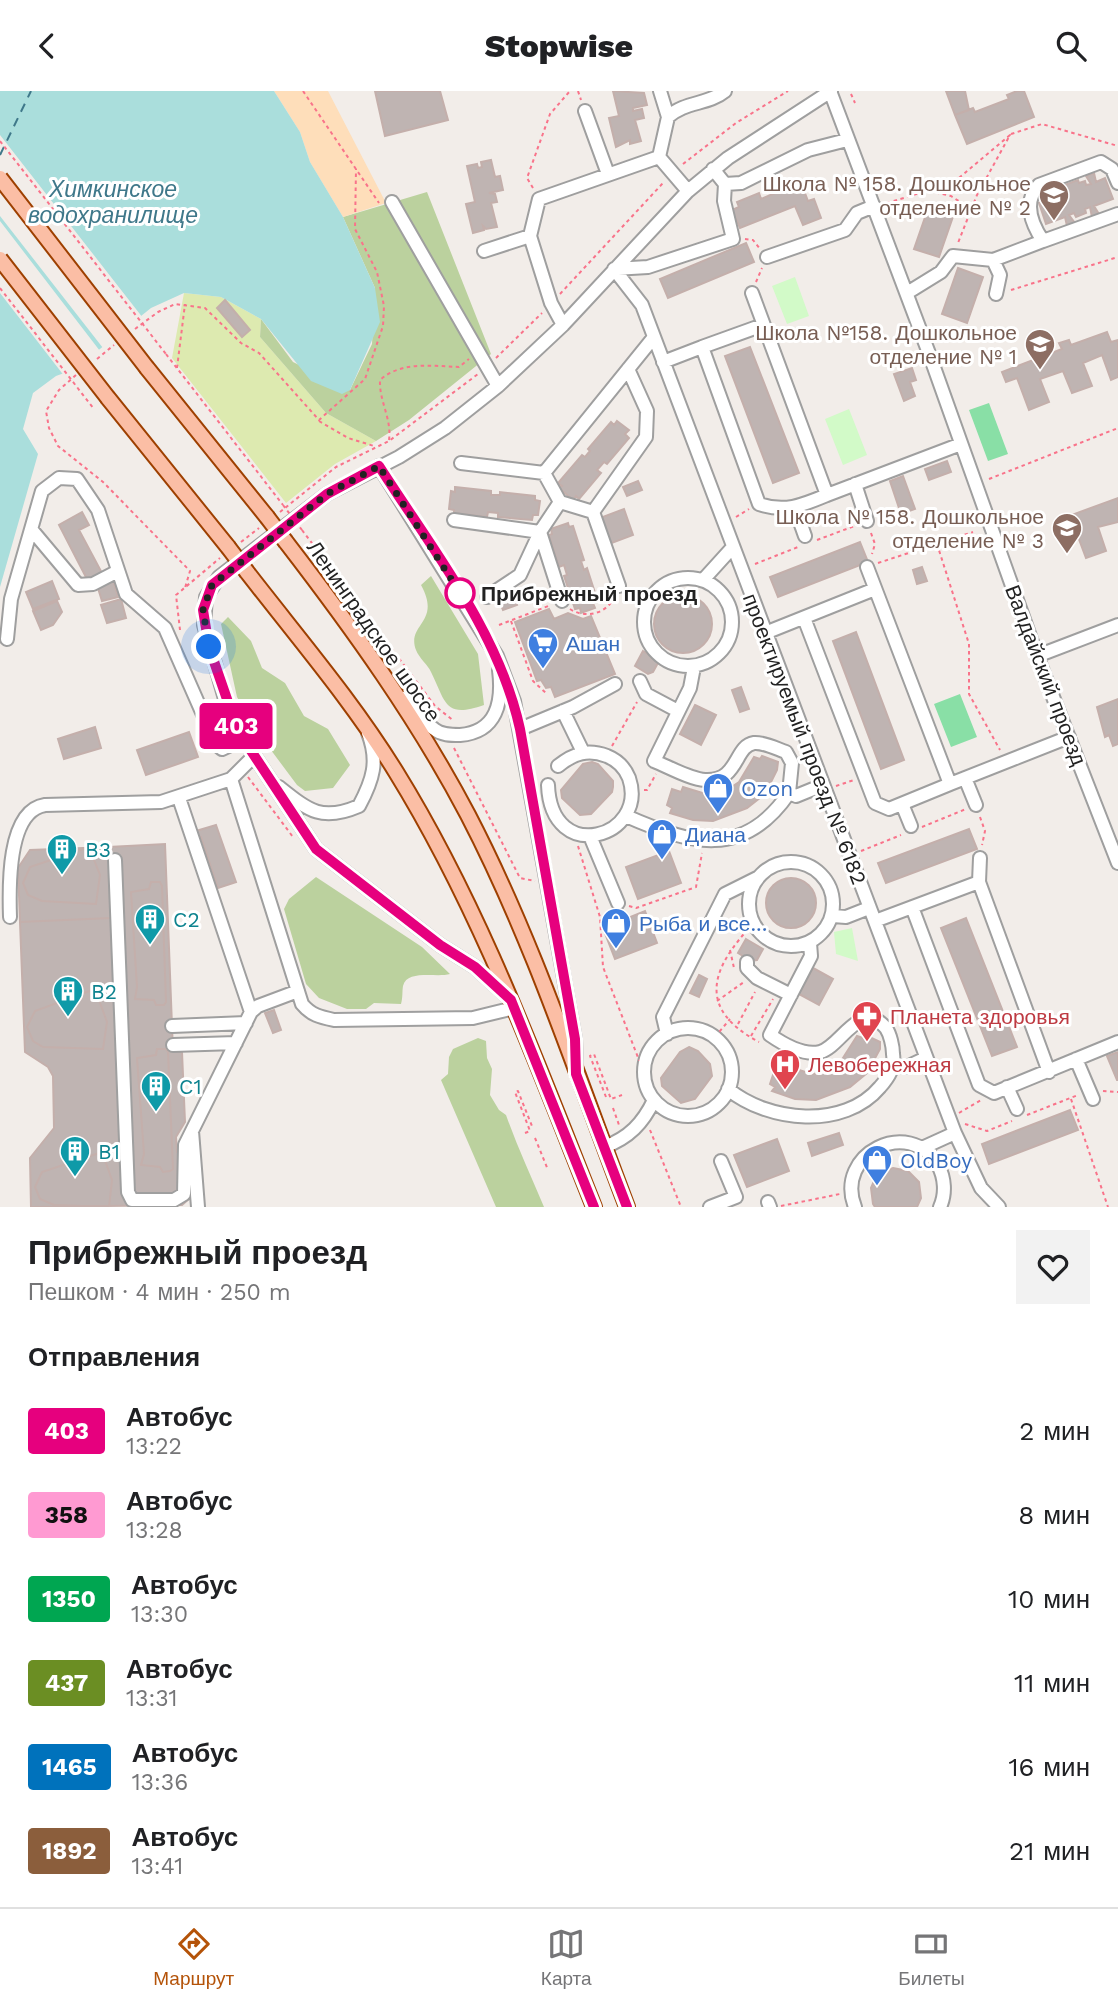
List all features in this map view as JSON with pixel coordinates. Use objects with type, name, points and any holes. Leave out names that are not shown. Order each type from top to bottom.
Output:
[{"type":"main road","name":"Ленинградское шоссе","points":[[0,178],[266,521],[286,542],[393,688],[468,814],[517,918],[627,1207]]},
{"type":"main road","points":[[0,259],[108,398],[232,547],[247,572],[366,728],[395,771],[441,851],[513,1004],[594,1207]]},
{"type":"street","points":[[659,157],[668,117],[660,91]]},
{"type":"street","points":[[668,117],[679,107],[717,97],[725,91]]},
{"type":"street","points":[[231,779],[298,991],[307,1011],[317,1017],[334,1020],[473,1018],[513,1004],[475,967],[400,915],[316,849],[243,739],[227,706],[204,625],[206,597],[219,577],[327,494],[444,428],[498,386],[563,325],[688,191],[713,169],[830,91]]},
{"type":"street","name":"Валдайский проезд","points":[[830,91],[847,140],[878,205],[906,293],[1037,656],[1118,863]]},
{"type":"street","points":[[585,111],[608,174]]},
{"type":"street","points":[[725,184],[741,183],[808,150],[847,140]]},
{"type":"street","points":[[659,157],[688,191]]},
{"type":"street","points":[[563,325],[551,303],[530,236],[540,199],[659,157]]},
{"type":"street","points":[[1042,240],[1029,211],[1031,192],[1039,184],[1101,162],[1112,169],[1118,183]]},
{"type":"street","points":[[614,269],[648,267],[733,239],[724,201],[725,184],[713,169]]},
{"type":"street","points":[[392,202],[409,227],[498,386]]},
{"type":"street","points":[[767,257],[845,230],[857,213],[878,205]]},
{"type":"street","points":[[906,293],[941,272],[953,256],[993,260],[1118,214]]},
{"type":"street","points":[[484,251],[530,236]]},
{"type":"street","points":[[993,260],[1000,275],[996,294]]},
{"type":"street","name":"проектируемый проезд № 6182","points":[[614,269],[642,305],[926,1058],[958,1128],[981,1188],[999,1207]]},
{"type":"street","points":[[752,293],[827,495]]},
{"type":"street","points":[[663,362],[763,325]]},
{"type":"street","points":[[544,473],[654,337]]},
{"type":"street","points":[[702,347],[760,504],[774,509],[795,508],[961,444]]},
{"type":"street","points":[[593,512],[646,437],[648,411],[628,369]]},
{"type":"street","points":[[461,463],[544,473]]},
{"type":"street","points":[[379,466],[497,656],[520,729],[575,1039],[576,1074]]},
{"type":"street","points":[[544,473],[560,502],[593,512]]},
{"type":"street","points":[[7,639],[11,599],[42,491],[49,483],[59,478],[77,479],[97,510],[126,594],[165,628],[216,744],[222,749],[229,748],[243,739]]},
{"type":"street","points":[[855,484],[867,521]]},
{"type":"street","points":[[487,597],[520,575],[540,532],[560,502]]},
{"type":"street","points":[[795,508],[809,541]]},
{"type":"street","points":[[593,512],[619,586]]},
{"type":"street","points":[[454,520],[540,532]]},
{"type":"street","points":[[31,529],[78,585],[93,585],[118,571]]},
{"type":"street","points":[[540,532],[562,601]]},
{"type":"street","points":[[703,580],[732,548]]},
{"type":"street","points":[[867,567],[950,784]]},
{"type":"street","points":[[687,578],[703,580],[718,589],[729,604],[732,631],[724,649],[713,660],[694,667],[677,666],[654,652],[646,639],[644,617],[647,605],[658,590],[670,581],[687,578]]},
{"type":"street","points":[[765,633],[875,589]]},
{"type":"street","points":[[804,618],[875,803],[889,809],[1069,737]]},
{"type":"street","points":[[1037,656],[1118,625]]},
{"type":"street","points":[[393,688],[434,730],[448,735],[471,734],[491,722],[499,708],[497,656]]},
{"type":"street","points":[[626,816],[678,837],[704,841],[754,829],[773,817],[789,793],[792,763],[786,752],[758,742],[750,744],[742,751],[737,764],[722,778],[704,780],[654,761],[695,674],[694,667]]},
{"type":"street","points":[[520,729],[563,711],[615,684]]},
{"type":"street","points":[[641,686],[678,711]]},
{"type":"street","points":[[563,711],[583,752]]},
{"type":"street","points":[[271,780],[299,804],[317,813],[331,815],[359,806],[372,782],[375,763],[366,728]]},
{"type":"street","points":[[548,785],[552,813],[564,827],[573,832],[590,836],[606,832],[626,816],[632,791],[628,775],[620,764],[606,756],[583,752],[568,757],[558,765]]},
{"type":"street","points":[[10,917],[10,864],[25,817],[31,809],[45,805],[161,802],[179,798],[231,779],[254,756]]},
{"type":"street","points":[[965,778],[976,806]]},
{"type":"street","points":[[789,793],[796,796],[824,788]]},
{"type":"street","points":[[115,860],[128,1192],[132,1200],[174,1201],[181,1197],[186,1189],[185,1149],[192,1131],[249,1017],[179,798]]},
{"type":"street","points":[[902,804],[912,828]]},
{"type":"street","points":[[534,819],[552,813]]},
{"type":"street","points":[[590,836],[618,903]]},
{"type":"street","points":[[980,858],[979,882],[1049,1072]]},
{"type":"street","points":[[667,1034],[663,1017],[725,894],[757,878],[779,862],[805,864],[825,881],[833,916],[828,927],[810,943],[784,946],[772,942],[753,924],[748,900],[757,878]]},
{"type":"street","points":[[875,921],[979,882]]},
{"type":"street","points":[[912,907],[979,1085],[994,1093],[1118,1042]]},
{"type":"street","points":[[833,916],[846,917],[869,908]]},
{"type":"street","points":[[728,1089],[745,1103],[784,1114],[848,1112],[874,1094],[894,1065],[893,1047],[886,1028],[873,1020],[860,1020],[847,1028],[836,1045],[820,1052],[784,1045],[770,1035],[811,957],[810,943]]},
{"type":"street","points":[[747,962],[750,973],[791,995]]},
{"type":"street","points":[[172,1026],[249,1017],[298,991]]},
{"type":"street","points":[[688,1028],[702,1030],[715,1037],[730,1061],[728,1089],[720,1102],[694,1116],[672,1112],[654,1100],[646,1088],[644,1063],[652,1047],[667,1034],[688,1028]]},
{"type":"street","points":[[173,1045],[236,1043]]},
{"type":"street","points":[[894,1065],[907,1067],[926,1058]]},
{"type":"street","points":[[1076,1059],[1091,1094]]},
{"type":"street","points":[[1007,1087],[1017,1109]]},
{"type":"street","points":[[604,1147],[623,1140],[645,1118],[654,1100]]},
{"type":"street","points":[[922,1149],[926,1144],[958,1128]]},
{"type":"street","points":[[192,1131],[198,1207]]},
{"type":"street","points":[[855,1207],[852,1192],[855,1168],[864,1155],[877,1146],[892,1142],[908,1143],[934,1158],[941,1171],[944,1186],[940,1207]]},
{"type":"street","points":[[710,1207],[736,1197],[721,1161]]},
{"type":"path","points":[[303,91],[383,208],[401,218]]},
{"type":"path","points":[[540,199],[527,178],[550,114],[570,91]]},
{"type":"path","points":[[76,375],[59,390],[47,411],[49,428],[58,446],[103,482],[190,571],[185,589],[232,547],[336,467],[389,441],[487,366],[551,303],[673,173],[736,123],[788,91]]},
{"type":"path","points":[[851,94],[855,103]]},
{"type":"path","points":[[878,205],[953,183],[1010,135],[1042,124],[1118,146]]},
{"type":"path","points":[[953,256],[971,209],[1010,135]]},
{"type":"path","points":[[0,141],[283,505],[435,706],[454,720],[454,726]]},
{"type":"path","points":[[318,420],[365,379],[383,326],[384,306],[377,272],[355,229],[356,169]]},
{"type":"path","points":[[928,190],[951,196],[971,209]]},
{"type":"path","points":[[733,239],[752,240],[767,257],[752,293]]},
{"type":"path","points":[[996,294],[1118,257]]},
{"type":"path","points":[[0,288],[94,409]]},
{"type":"path","points":[[177,368],[186,303]]},
{"type":"path","points":[[127,335],[167,307],[186,303],[212,312],[241,343],[259,353],[318,420],[348,438],[376,447]]},
{"type":"path","points":[[97,359],[117,343]]},
{"type":"path","points":[[389,441],[391,426],[379,390],[380,380],[390,371],[419,365],[459,367],[479,351]]},
{"type":"path","points":[[983,482],[1118,428]]},
{"type":"path","points":[[723,524],[760,504]]},
{"type":"path","points":[[740,569],[867,521],[875,544],[867,567]]},
{"type":"path","points":[[867,567],[973,532]]},
{"type":"path","points":[[937,544],[970,644],[969,694],[1006,762]]},
{"type":"path","points":[[499,625],[511,621],[533,681],[547,694]]},
{"type":"path","points":[[606,756],[641,686]]},
{"type":"path","points":[[454,740],[454,751],[520,878],[532,882],[540,880]]},
{"type":"path","points":[[632,791],[647,790],[662,764]]},
{"type":"path","points":[[824,788],[865,777]]},
{"type":"path","points":[[912,828],[976,806],[985,831],[980,858]]},
{"type":"path","points":[[564,827],[580,848],[600,916],[603,967],[639,1060],[644,1063]]},
{"type":"path","points":[[850,855],[900,835]]},
{"type":"path","points":[[618,903],[636,908],[696,887],[704,841]]},
{"type":"path","points":[[753,924],[729,949],[716,984],[716,1001],[750,1037],[764,1044],[784,1045]]},
{"type":"path","points":[[737,1025],[761,980]]},
{"type":"path","points":[[716,1001],[745,982]]},
{"type":"path","points":[[750,1037],[773,997]]},
{"type":"path","points":[[715,1037],[731,1019]]},
{"type":"path","points":[[606,1097],[590,1056],[594,1054],[611,1099],[622,1095]]},
{"type":"path","points":[[525,1133],[530,1131],[515,1092],[519,1091],[532,1126]]},
{"type":"path","points":[[958,1128],[986,1131],[1070,1098],[1118,1092]]},
{"type":"path","points":[[958,1114],[994,1093]]},
{"type":"path","points":[[1070,1098],[1108,1207]]},
{"type":"path","points":[[613,1108],[620,1125]]},
{"type":"path","points":[[645,1118],[681,1207]]},
{"type":"path","points":[[535,1138],[548,1170]]},
{"type":"path","points":[[772,1205],[852,1192]]},
{"type":"green space","points":[[427,192],[491,354],[409,420],[376,441],[326,413],[260,337],[261,319],[293,362],[350,390],[372,344],[375,288],[343,217]]},
{"type":"green space","points":[[795,277],[809,316],[787,324],[772,286]]},
{"type":"green space","points":[[184,293],[221,297],[261,319],[260,337],[326,413],[376,441],[335,464],[286,503],[172,358]]},
{"type":"green space","points":[[989,403],[1008,454],[988,461],[969,410]]},
{"type":"green space","points":[[849,409],[867,455],[843,465],[825,419]]},
{"type":"green space","points":[[431,576],[478,654],[484,705],[461,710],[448,705],[430,669],[416,650],[416,634],[428,608],[421,585]]},
{"type":"green space","points":[[228,617],[251,641],[262,668],[285,683],[304,716],[328,729],[350,765],[333,788],[305,791],[297,785],[256,730],[237,697],[221,624]]},
{"type":"green space","points":[[960,694],[977,737],[951,747],[934,704]]},
{"type":"green space","points":[[316,877],[422,947],[450,974],[410,978],[403,986],[401,1004],[374,1003],[366,1009],[347,1009],[319,998],[306,984],[284,909],[289,899]]},
{"type":"green space","points":[[852,928],[858,961],[836,954],[834,932]]},
{"type":"green space","points":[[478,1038],[486,1041],[487,1058],[492,1069],[490,1095],[499,1110],[506,1115],[544,1207],[496,1207],[441,1080],[448,1074],[449,1057],[453,1049]]},
{"type":"sand","points":[[274,91],[328,91],[386,203],[343,217],[310,162],[300,132]]},
{"type":"water","name":"Химкинское водохранилище","points":[[0,91],[274,91],[300,132],[310,162],[343,217],[375,288],[380,322],[350,390],[342,394],[311,381],[261,319],[221,297],[184,293],[151,308],[75,369],[56,376],[33,393],[23,429],[38,454],[0,587]]},
{"type":"pier","points":[[0,135],[143,318],[103,348],[0,216]]},
{"type":"pier","points":[[0,221],[100,351],[77,372],[65,377],[0,293]]},
{"type":"building","points":[[375,91],[440,91],[448,120],[385,136]]},
{"type":"building","points":[[613,91],[644,93],[647,105],[633,108],[633,111],[642,109],[644,118],[635,120],[641,141],[630,144],[630,140],[616,147],[609,118],[619,116]]},
{"type":"building","points":[[946,91],[965,91],[969,110],[955,115]]},
{"type":"building","points":[[1024,91],[1034,117],[967,144],[955,115],[973,108],[975,112],[1009,99],[1007,95]]},
{"type":"building","points":[[491,160],[495,177],[500,176],[503,190],[489,193],[495,194],[497,202],[491,203],[497,227],[486,229],[483,226],[484,230],[473,233],[466,204],[475,202],[467,166],[477,164],[478,168],[482,167],[481,162]]},
{"type":"building","points":[[1094,173],[1096,182],[1105,178],[1113,199],[1094,206],[1099,214],[1092,217],[1090,207],[1085,209],[1086,213],[1076,217],[1074,213],[1069,215],[1075,223],[1067,226],[1065,217],[1046,224],[1039,203],[1048,200],[1043,192],[1050,189],[1052,198],[1057,196],[1059,187],[1078,180],[1079,183],[1085,181],[1086,185],[1091,184],[1086,176]]},
{"type":"building","points":[[787,184],[791,193],[803,188],[808,201],[814,199],[821,218],[803,225],[795,206],[740,228],[732,210],[739,207],[737,202],[759,193],[761,199],[782,190],[780,187]]},
{"type":"building","points":[[930,203],[955,211],[939,257],[914,249]]},
{"type":"building","points":[[746,243],[754,262],[668,298],[660,279]]},
{"type":"building","points":[[958,268],[983,277],[967,323],[942,314]]},
{"type":"building","points":[[225,300],[250,330],[242,337],[217,308]]},
{"type":"building","points":[[1107,332],[1111,342],[1118,340],[1118,377],[1111,380],[1102,355],[1083,363],[1092,386],[1072,393],[1063,371],[1040,379],[1049,402],[1029,410],[1017,378],[1006,382],[1002,372],[1062,349],[1059,343],[1069,340],[1071,345]]},
{"type":"building","points":[[750,347],[799,473],[773,483],[725,356]]},
{"type":"building","points":[[912,368],[916,380],[910,382],[915,396],[904,401],[894,374]]},
{"type":"building","points":[[617,421],[629,430],[625,434],[629,438],[607,464],[604,462],[597,470],[601,473],[579,499],[576,496],[573,500],[559,488],[562,486],[558,483],[582,455],[585,457],[590,451],[588,449],[611,422],[614,425]]},
{"type":"building","points":[[947,461],[951,472],[929,480],[925,469]]},
{"type":"building","points":[[903,476],[915,509],[901,514],[890,481]]},
{"type":"building","points":[[638,481],[642,490],[627,496],[623,487]]},
{"type":"building","points":[[455,487],[491,491],[491,495],[500,495],[500,492],[535,496],[535,500],[540,501],[538,515],[533,515],[532,520],[498,517],[498,513],[488,512],[487,517],[454,513],[454,510],[449,509],[451,491],[455,492]]},
{"type":"building","points":[[1118,498],[1118,522],[1098,527],[1106,551],[1086,558],[1074,526],[1062,531],[1058,520]]},
{"type":"building","points":[[624,509],[633,535],[609,544],[600,518]]},
{"type":"building","points":[[82,512],[89,525],[79,530],[102,573],[88,581],[59,525]]},
{"type":"building","points":[[568,523],[569,527],[573,526],[584,560],[581,561],[584,570],[587,568],[598,602],[593,603],[595,608],[581,613],[580,608],[575,609],[564,576],[567,575],[564,565],[559,567],[549,535],[552,534],[551,529]]},
{"type":"building","points":[[860,542],[868,562],[778,597],[770,577]]},
{"type":"building","points":[[922,567],[927,581],[917,584],[913,570]]},
{"type":"building","points":[[113,580],[118,597],[102,601],[97,585]]},
{"type":"building","points":[[52,581],[59,599],[33,609],[26,592]]},
{"type":"building","points":[[513,595],[517,605],[503,610],[499,600]]},
{"type":"building","points":[[677,595],[689,595],[704,603],[712,618],[712,630],[704,645],[689,653],[677,653],[662,645],[654,630],[654,618],[662,603]]},
{"type":"building","points":[[121,599],[126,618],[107,623],[101,605]]},
{"type":"building","points":[[57,601],[62,612],[53,625],[41,630],[33,611]]},
{"type":"building","points":[[549,609],[554,619],[568,613],[583,619],[591,616],[615,674],[555,697],[551,687],[546,688],[541,680],[537,681],[515,622]]},
{"type":"building","points":[[856,632],[904,760],[881,769],[833,641]]},
{"type":"building","points":[[643,651],[659,661],[653,672],[648,674],[635,666]]},
{"type":"building","points":[[741,687],[749,709],[740,712],[732,690]]},
{"type":"building","points":[[1118,699],[1118,744],[1113,746],[1109,735],[1105,737],[1097,707]]},
{"type":"building","points":[[695,705],[716,715],[701,745],[680,734]]},
{"type":"building","points":[[95,727],[101,748],[64,759],[58,739]]},
{"type":"building","points":[[189,732],[198,757],[146,775],[137,750]]},
{"type":"building","points":[[762,756],[778,762],[777,770],[765,794],[747,808],[713,821],[693,820],[670,813],[672,808],[667,805],[672,789],[681,792],[683,787],[709,795],[721,794],[739,782],[754,757],[760,759]]},
{"type":"building","points":[[583,764],[598,764],[613,781],[612,792],[591,814],[580,815],[562,798],[561,790]]},
{"type":"building","points":[[216,825],[236,882],[218,888],[201,837],[198,838],[196,831]]},
{"type":"building","points":[[969,829],[977,849],[886,883],[878,863]]},
{"type":"building","points":[[165,844],[173,1052],[182,1052],[185,1122],[176,1137],[177,1152],[190,1151],[190,1198],[182,1205],[31,1207],[30,1158],[54,1128],[53,1076],[48,1067],[25,1052],[20,922],[111,918],[109,847]]},
{"type":"building","name":"B3","points":[[89,847],[100,875],[96,904],[42,901],[28,895],[23,883],[30,867]]},
{"type":"building","points":[[109,847],[111,918],[20,922],[18,868],[30,850]]},
{"type":"building","points":[[669,851],[681,883],[638,899],[626,867]]},
{"type":"building","points":[[781,879],[801,879],[815,893],[815,913],[801,927],[781,927],[767,913],[767,893]]},
{"type":"building","name":"C2","points":[[151,882],[160,882],[162,886],[164,1005],[156,1005],[154,1000],[135,999],[137,987],[131,892],[149,889]]},
{"type":"building","points":[[645,911],[657,943],[615,959],[603,928]]},
{"type":"building","points":[[966,918],[1017,1047],[992,1056],[941,928]]},
{"type":"building","points":[[746,939],[763,949],[757,960],[751,961],[738,953]]},
{"type":"building","points":[[813,968],[833,979],[819,1005],[799,994]]},
{"type":"building","points":[[699,975],[707,979],[699,997],[690,993]]},
{"type":"building","name":"B2","points":[[95,989],[107,1022],[103,1049],[43,1047],[33,1041],[27,1027],[35,1011]]},
{"type":"building","points":[[274,1010],[281,1030],[273,1033],[265,1013]]},
{"type":"building","points":[[865,1035],[880,1042],[880,1049],[867,1073],[850,1087],[816,1100],[795,1099],[772,1091],[775,1087],[770,1084],[775,1069],[784,1071],[786,1066],[812,1074],[823,1073],[841,1061],[857,1036],[863,1038]]},
{"type":"building","points":[[689,1047],[698,1051],[710,1064],[712,1076],[695,1099],[681,1103],[662,1086],[661,1078],[680,1052]]},
{"type":"building","name":"C1","points":[[157,1049],[166,1049],[168,1052],[173,1169],[163,1172],[160,1167],[141,1165],[144,1154],[137,1058],[156,1055]]},
{"type":"building","points":[[1118,1052],[1118,1080],[1117,1080],[1107,1056]]},
{"type":"building","points":[[1070,1110],[1078,1130],[989,1164],[982,1144]]},
{"type":"building","points":[[839,1133],[843,1145],[812,1156],[808,1143]]},
{"type":"building","points":[[777,1139],[789,1171],[747,1187],[734,1155]]},
{"type":"building","name":"B1","points":[[102,1152],[112,1180],[109,1207],[54,1205],[40,1199],[35,1187],[42,1172]]},
{"type":"building","points":[[893,1168],[908,1171],[919,1182],[921,1198],[917,1207],[875,1207],[873,1204],[871,1188],[874,1181],[878,1174]]},
{"type":"ferry route","points":[[0,155],[31,91]]},
{"type":"bus line","name":"403","points":[[594,1207],[511,1000],[475,967],[440,945],[316,849],[238,731],[227,706],[209,647],[203,610],[206,597],[219,577],[327,494],[354,477],[379,466],[487,638],[507,678],[520,729],[575,1039],[576,1074],[627,1207]]},
{"type":"place","name":"Школа № 158. Дошкольное отделение № 2","points":[[1054,222]]},
{"type":"place","name":"Школа №158. Дошкольное отделение № 1","points":[[1040,371]]},
{"type":"place","name":"Школа № 158. Дошкольное отделение № 3","points":[[1067,555]]},
{"type":"place","name":"Прибрежный проезд","points":[[460,593]]},
{"type":"place","name":"Ашан","points":[[543,670]]},
{"type":"place","name":"Ozon","points":[[718,815]]},
{"type":"place","name":"Диана","points":[[662,861]]},
{"type":"place","name":"B3","points":[[62,876]]},
{"type":"place","name":"C2","points":[[150,946]]},
{"type":"place","name":"Рыба и все...","points":[[616,950]]},
{"type":"place","name":"B2","points":[[68,1018]]},
{"type":"place","name":"Планета здоровья","points":[[867,1043]]},
{"type":"place","name":"Левобережная","points":[[785,1091]]},
{"type":"place","name":"C1","points":[[156,1113]]},
{"type":"place","name":"B1","points":[[75,1178]]},
{"type":"place","name":"OldBoy","points":[[877,1187]]},
{"type":"route","points":[[209,647],[203,610],[206,597],[219,577],[327,494],[354,477],[379,466],[460,593]]}]
